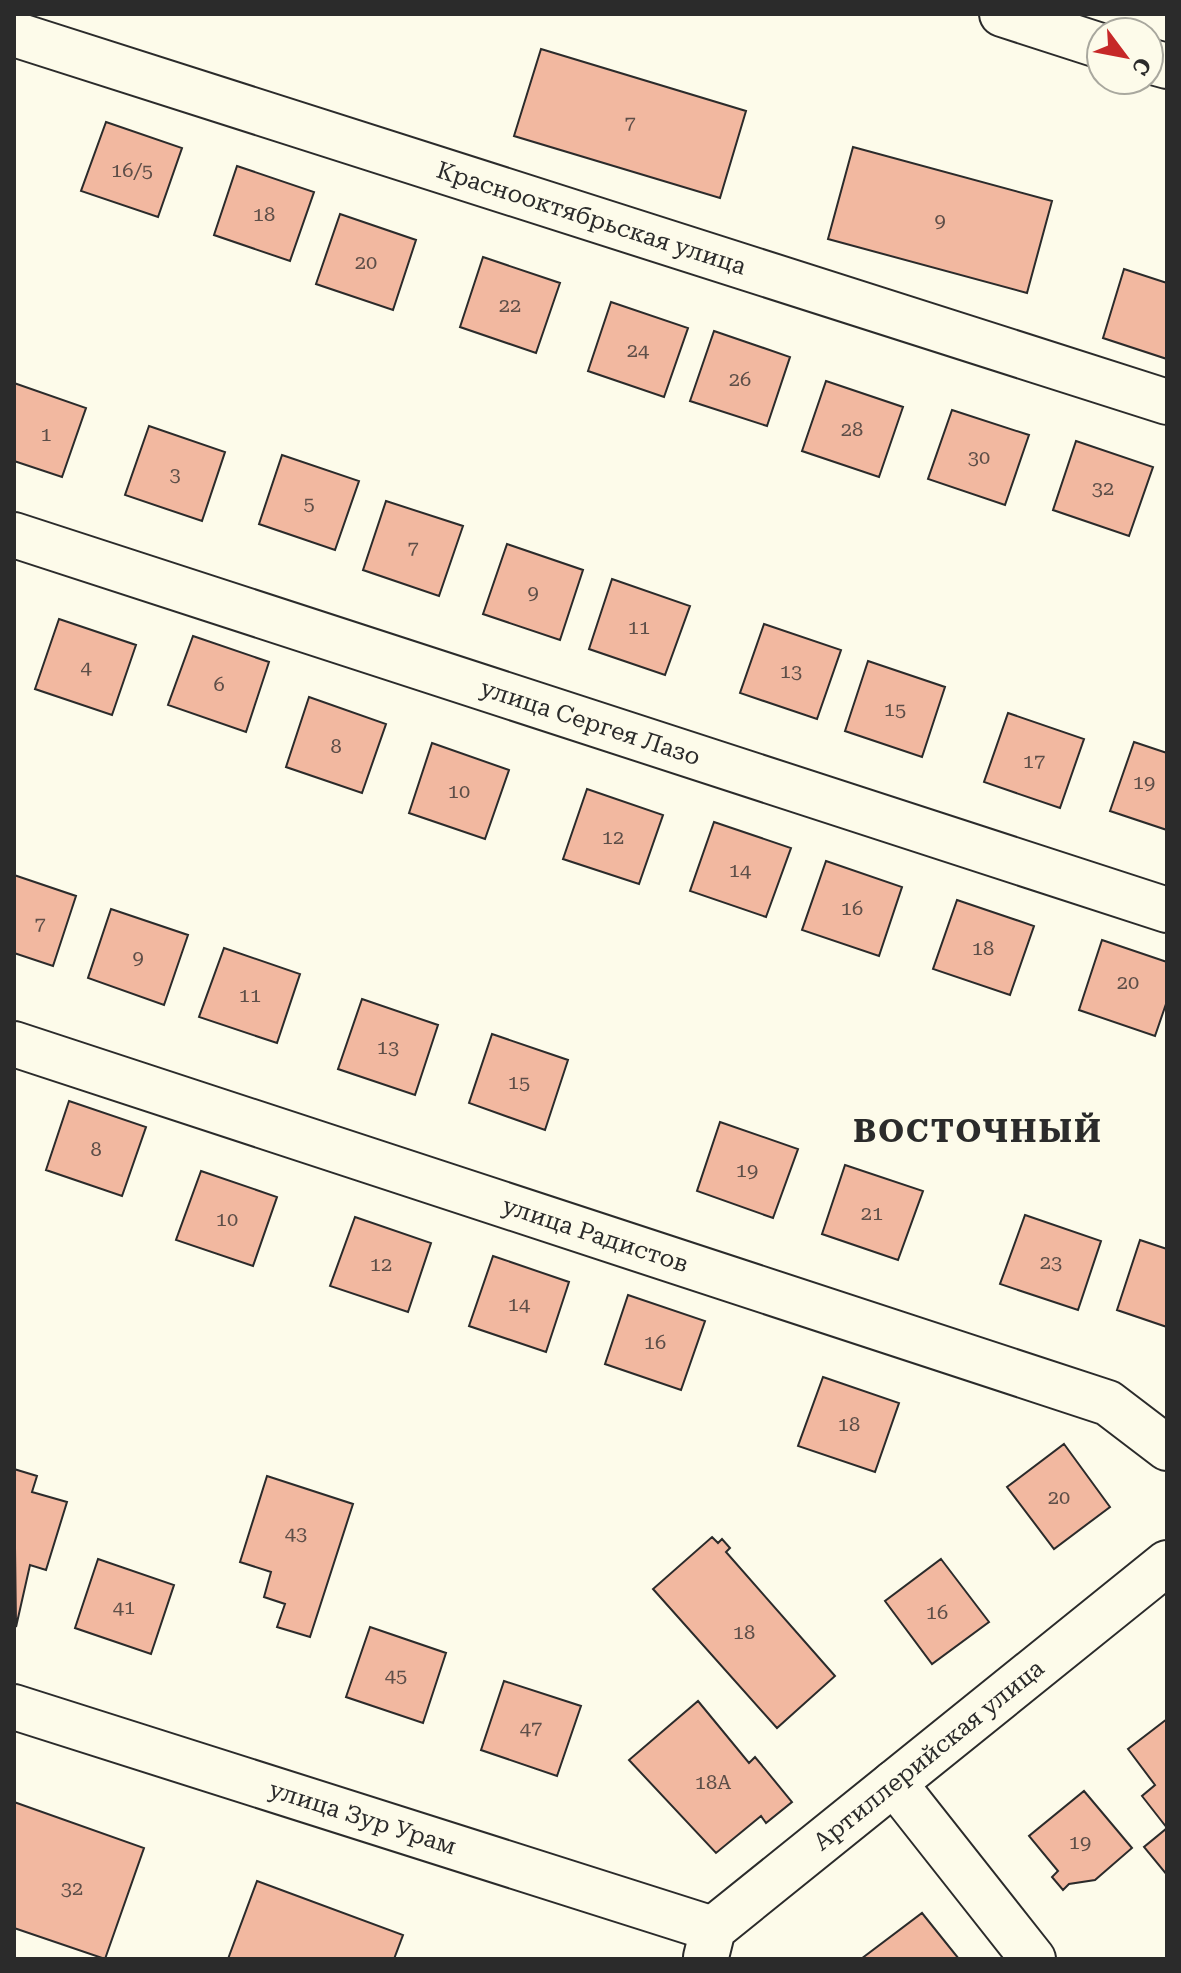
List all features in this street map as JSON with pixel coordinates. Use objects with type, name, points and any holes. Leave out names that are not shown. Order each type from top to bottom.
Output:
[{"type":"street","points":[[1002,14],[1085,41]]},
{"type":"street","name":"Краснооктябрьская улица","points":[[14,34],[1167,402]]},
{"type":"street","name":"улица Сергея Лазо","points":[[14,535],[1167,910]]},
{"type":"street","name":"улица Радистов","points":[[14,1044],[1108,1403],[1167,1448]]},
{"type":"street","name":"Артиллерийская улица","points":[[709,1944],[894,1783],[1167,1563]]},
{"type":"street","name":"улица Зур Урам","points":[[14,1707],[709,1944]]},
{"type":"street","points":[[894,1783],[1033,1959]]},
{"type":"building","points":[[541,49],[746,111],[720,198],[514,136]]},
{"type":"building","points":[[106,122],[182,148],[158,217],[81,191]]},
{"type":"building","points":[[853,147],[1052,201],[1027,293],[828,239]]},
{"type":"building","points":[[237,166],[314,192],[290,261],[214,235]]},
{"type":"building","points":[[340,214],[416,240],[393,310],[316,284]]},
{"type":"building","points":[[483,257],[560,283],[536,353],[460,327]]},
{"type":"building","points":[[1124,269],[1167,283],[1167,359],[1103,338]]},
{"type":"building","points":[[611,302],[688,328],[664,397],[588,371]]},
{"type":"building","points":[[714,331],[790,357],[767,426],[690,401]]},
{"type":"building","points":[[826,381],[903,407],[879,477],[802,451]]},
{"type":"building","points":[[14,383],[86,408],[62,477],[14,461]]},
{"type":"building","points":[[952,410],[1029,435],[1005,505],[928,479]]},
{"type":"building","points":[[149,426],[225,452],[202,521],[125,495]]},
{"type":"building","points":[[1076,441],[1153,467],[1129,536],[1053,510]]},
{"type":"building","points":[[282,455],[359,481],[335,550],[259,524]]},
{"type":"building","points":[[386,501],[463,526],[439,596],[363,570]]},
{"type":"building","points":[[507,544],[583,570],[560,640],[483,614]]},
{"type":"building","points":[[612,579],[690,606],[665,675],[589,649]]},
{"type":"building","points":[[59,619],[136,645],[112,715],[35,689]]},
{"type":"building","points":[[764,624],[841,650],[817,719],[740,693]]},
{"type":"building","points":[[193,636],[269,662],[246,732],[168,705]]},
{"type":"building","points":[[868,661],[945,687],[922,757],[845,731]]},
{"type":"building","points":[[309,697],[386,724],[362,793],[286,767]]},
{"type":"building","points":[[1008,713],[1084,739],[1060,808],[984,782]]},
{"type":"building","points":[[1134,742],[1167,753],[1167,830],[1110,811]]},
{"type":"building","points":[[432,743],[509,770],[485,839],[409,813]]},
{"type":"building","points":[[587,789],[663,815],[639,884],[563,859]]},
{"type":"building","points":[[714,822],[791,848],[766,917],[690,891]]},
{"type":"building","points":[[826,861],[902,887],[879,956],[802,930]]},
{"type":"building","points":[[14,875],[76,896],[53,966],[14,953]]},
{"type":"building","points":[[957,900],[1034,926],[1010,995],[933,969]]},
{"type":"building","points":[[111,909],[188,935],[164,1005],[88,978]]},
{"type":"building","points":[[1102,940],[1167,962],[1167,1001],[1155,1036],[1079,1010]]},
{"type":"building","points":[[224,948],[300,974],[277,1043],[199,1017]]},
{"type":"building","points":[[362,999],[438,1025],[415,1095],[338,1069]]},
{"type":"building","points":[[492,1034],[568,1060],[545,1130],[469,1103]]},
{"type":"building","points":[[69,1101],[146,1127],[122,1196],[46,1170]]},
{"type":"building","points":[[720,1122],[798,1149],[773,1218],[697,1191]]},
{"type":"building","points":[[845,1165],[923,1191],[898,1260],[822,1234]]},
{"type":"building","points":[[201,1171],[277,1197],[253,1266],[176,1240]]},
{"type":"building","points":[[1025,1215],[1101,1241],[1078,1310],[1000,1284]]},
{"type":"building","points":[[355,1217],[431,1243],[408,1312],[330,1286]]},
{"type":"building","points":[[1140,1240],[1167,1249],[1167,1327],[1117,1310]]},
{"type":"building","points":[[493,1256],[569,1282],[546,1352],[469,1326]]},
{"type":"building","points":[[628,1295],[705,1321],[681,1390],[605,1364]]},
{"type":"building","points":[[823,1377],[899,1403],[875,1472],[798,1446]]},
{"type":"building","points":[[1064,1444],[1110,1507],[1054,1549],[1007,1487]]},
{"type":"building","points":[[14,1469],[37,1476],[32,1492],[67,1502],[46,1570],[30,1565],[16,1627]]},
{"type":"building","points":[[267,1476],[353,1504],[310,1637],[277,1627],[285,1604],[264,1597],[271,1572],[240,1562]]},
{"type":"building","points":[[712,1537],[718,1543],[722,1539],[730,1548],[726,1552],[835,1676],[777,1728],[653,1589]]},
{"type":"building","points":[[98,1559],[174,1585],[151,1654],[75,1628]]},
{"type":"building","points":[[941,1559],[989,1622],[932,1664],[885,1601]]},
{"type":"building","points":[[370,1627],[446,1653],[423,1723],[346,1697]]},
{"type":"building","points":[[504,1681],[581,1706],[557,1776],[481,1750]]},
{"type":"building","points":[[698,1701],[749,1763],[755,1757],[792,1802],[766,1823],[761,1816],[716,1853],[629,1760]]},
{"type":"building","points":[[1167,1719],[1167,1828],[1142,1796],[1155,1785],[1128,1749]]},
{"type":"building","points":[[1084,1791],[1132,1848],[1095,1880],[1069,1884],[1063,1890],[1052,1877],[1058,1871],[1029,1836]]},
{"type":"building","points":[[14,1802],[144,1848],[105,1959],[14,1928]]},
{"type":"building","points":[[1167,1828],[1167,1875],[1144,1847]]},
{"type":"building","points":[[257,1881],[403,1935],[394,1959],[228,1959]]},
{"type":"building","points":[[922,1913],[959,1959],[861,1959]]},
{"type":"district","name":"ВОСТОЧНЫЙ","points":[[978,1131]]}]
